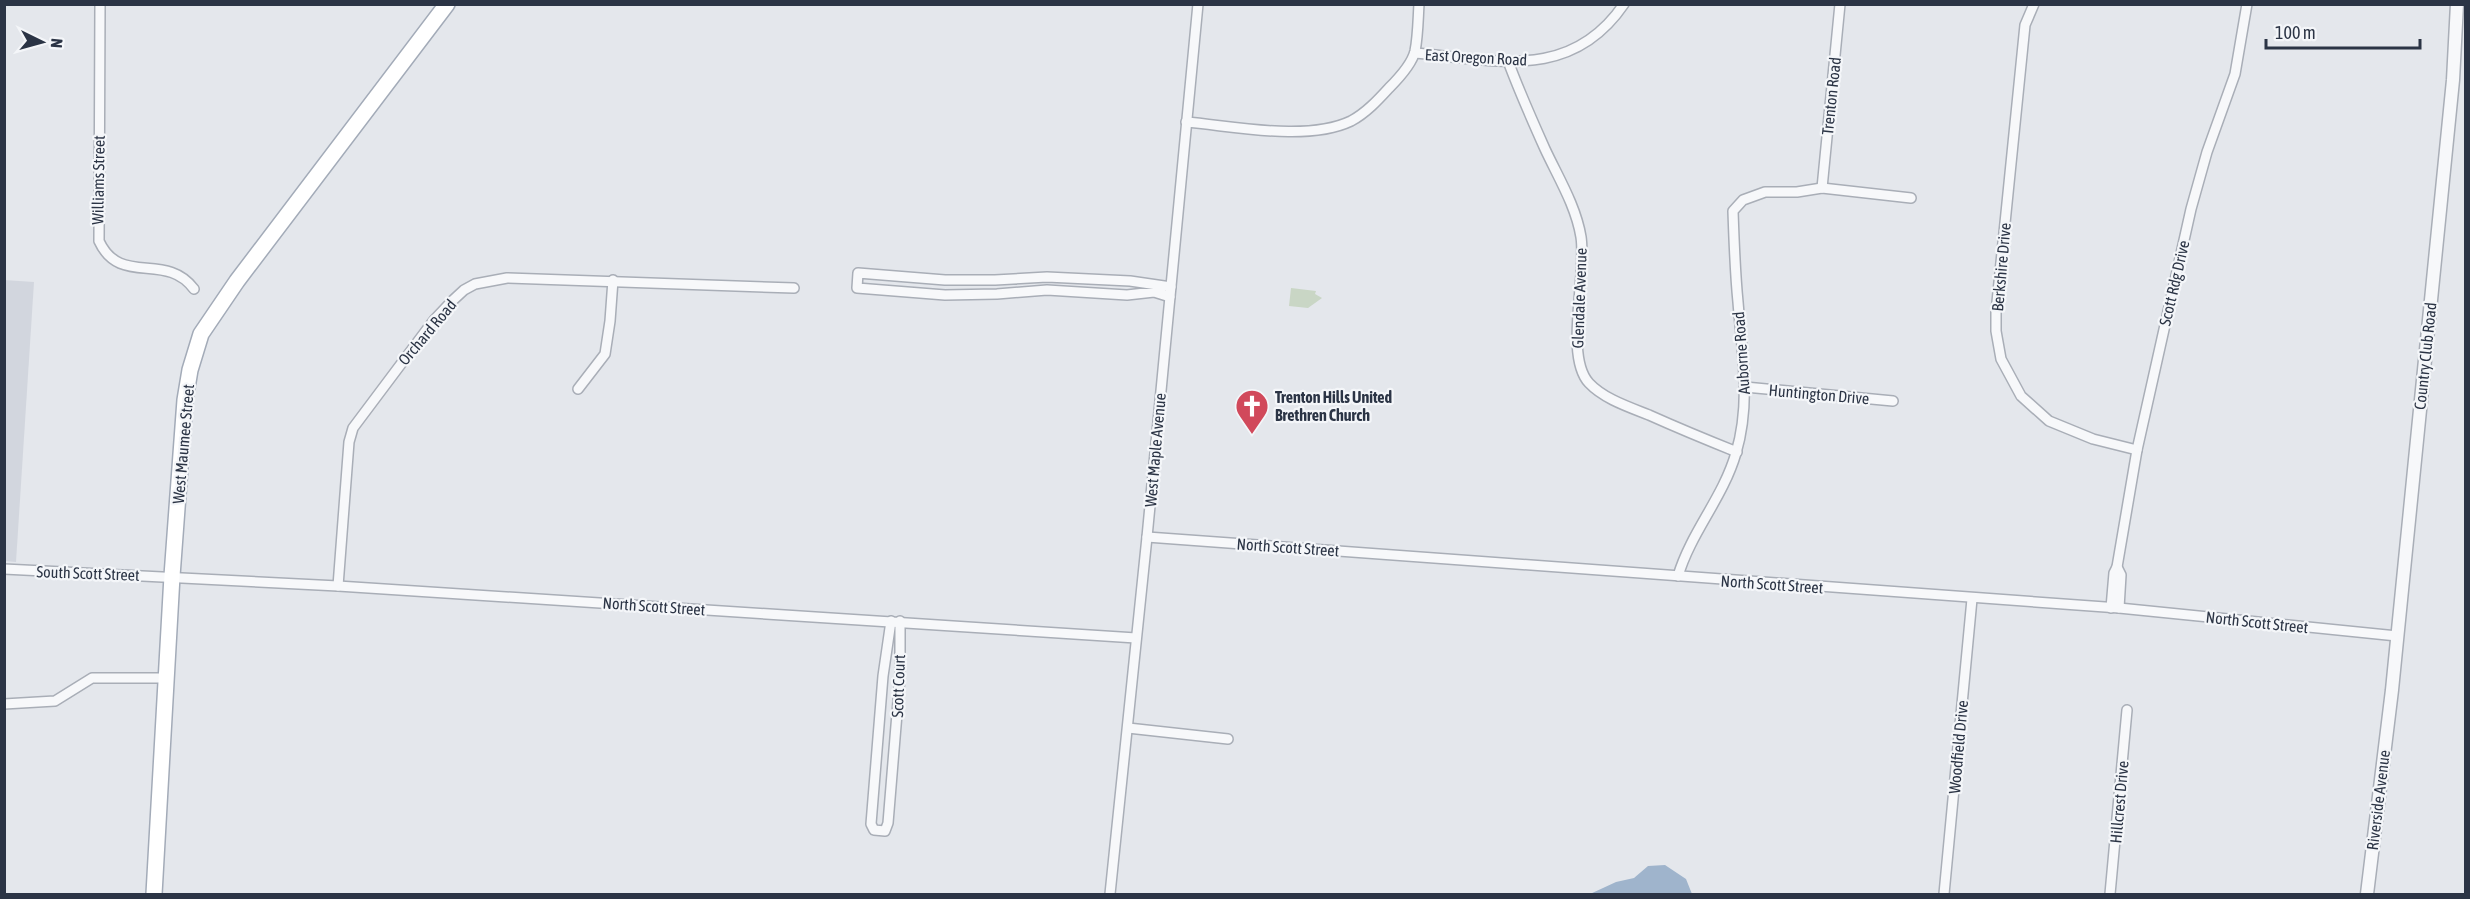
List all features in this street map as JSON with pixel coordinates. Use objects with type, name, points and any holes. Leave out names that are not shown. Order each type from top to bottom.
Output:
[{"type":"main road","name":"West Maumee Street","points":[[154,894],[171,576],[185,400],[190,370],[201,334],[237,281],[447,4]]},
{"type":"street","name":"Williams Street","points":[[100,4],[99,241],[104,253],[124,266],[178,273],[194,289]]},
{"type":"street","name":"West Maple Avenue","points":[[1110,894],[1198,4]]},
{"type":"street","points":[[1186,122],[1300,132],[1332,128],[1351,120],[1370,108],[1402,74],[1415,53],[1419,4]]},
{"type":"street","name":"East Oregon Road","points":[[1415,53],[1508,61],[1541,60],[1587,44],[1612,22],[1624,4]]},
{"type":"street","name":"Berkshire Drive","points":[[2034,4],[2025,25],[2002,244],[1996,331],[2001,358],[2020,396],[2049,421],[2093,439],[2137,450]]},
{"type":"street","name":"Scott Rdg Drive","points":[[2115,608],[2114,573],[2117,567],[2137,450],[2191,209],[2207,152],[2235,74],[2247,4]]},
{"type":"street","name":"Country Club Road","points":[[2389,706],[2453,80],[2457,4]]},
{"type":"street","name":"Trenton Road","points":[[1822,188],[1839,5]]},
{"type":"street","name":"Glendale Avenue","points":[[1508,61],[1519,91],[1567,194],[1581,236],[1583,273],[1576,349],[1579,366],[1588,383],[1612,399],[1737,452]]},
{"type":"street","points":[[1822,188],[1911,198]]},
{"type":"street","name":"Auborne Road","points":[[1678,576],[1687,550],[1720,493],[1737,452],[1743,414],[1745,387],[1733,242],[1733,211],[1743,200],[1765,192],[1797,192],[1822,188]]},
{"type":"street","points":[[858,273],[945,280],[1047,277],[1130,281],[1170,292],[1127,295],[1047,290],[945,295],[857,288],[858,273]]},
{"type":"street","points":[[1047,277],[1047,290]]},
{"type":"street","name":"Orchard Road","points":[[338,586],[349,442],[353,428],[434,320],[464,290],[475,284],[507,278],[794,288]]},
{"type":"street","points":[[578,389],[605,354],[613,280]]},
{"type":"street","points":[[945,280],[945,295]]},
{"type":"street","name":"Huntington Drive","points":[[1745,387],[1893,401]]},
{"type":"street","name":"North Scott Street","points":[[1147,537],[2115,608],[2397,636]]},
{"type":"street","name":"South Scott Street","points":[[4,569],[171,576]]},
{"type":"street","name":"North Scott Street","points":[[171,576],[1136,638]]},
{"type":"street","name":"Woodfield Drive","points":[[1944,894],[1972,599]]},
{"type":"street","name":"Scott Court","points":[[896,621],[900,677],[888,824],[885,831],[874,830],[871,824],[883,676],[896,621]]},
{"type":"street","points":[[4,704],[55,701],[92,678],[166,678]]},
{"type":"street","name":"Riverside Avenue","points":[[2367,894],[2389,706]]},
{"type":"street","name":"Hillcrest Drive","points":[[2110,894],[2127,710]]},
{"type":"street","points":[[1128,728],[1228,739]]},
{"type":"street","points":[[877,748],[894,750]]},
{"type":"shaded area","points":[[4,280],[34,282],[16,562],[4,561]]},
{"type":"green space","points":[[1291,288],[1316,291],[1315,294],[1322,298],[1308,308],[1289,306]]},
{"type":"water","points":[[1665,865],[1686,879],[1692,894],[1590,894],[1616,882],[1634,878],[1648,866]]},
{"type":"place","name":"Trenton Hills United Brethren Church","points":[[1252,435]]}]
